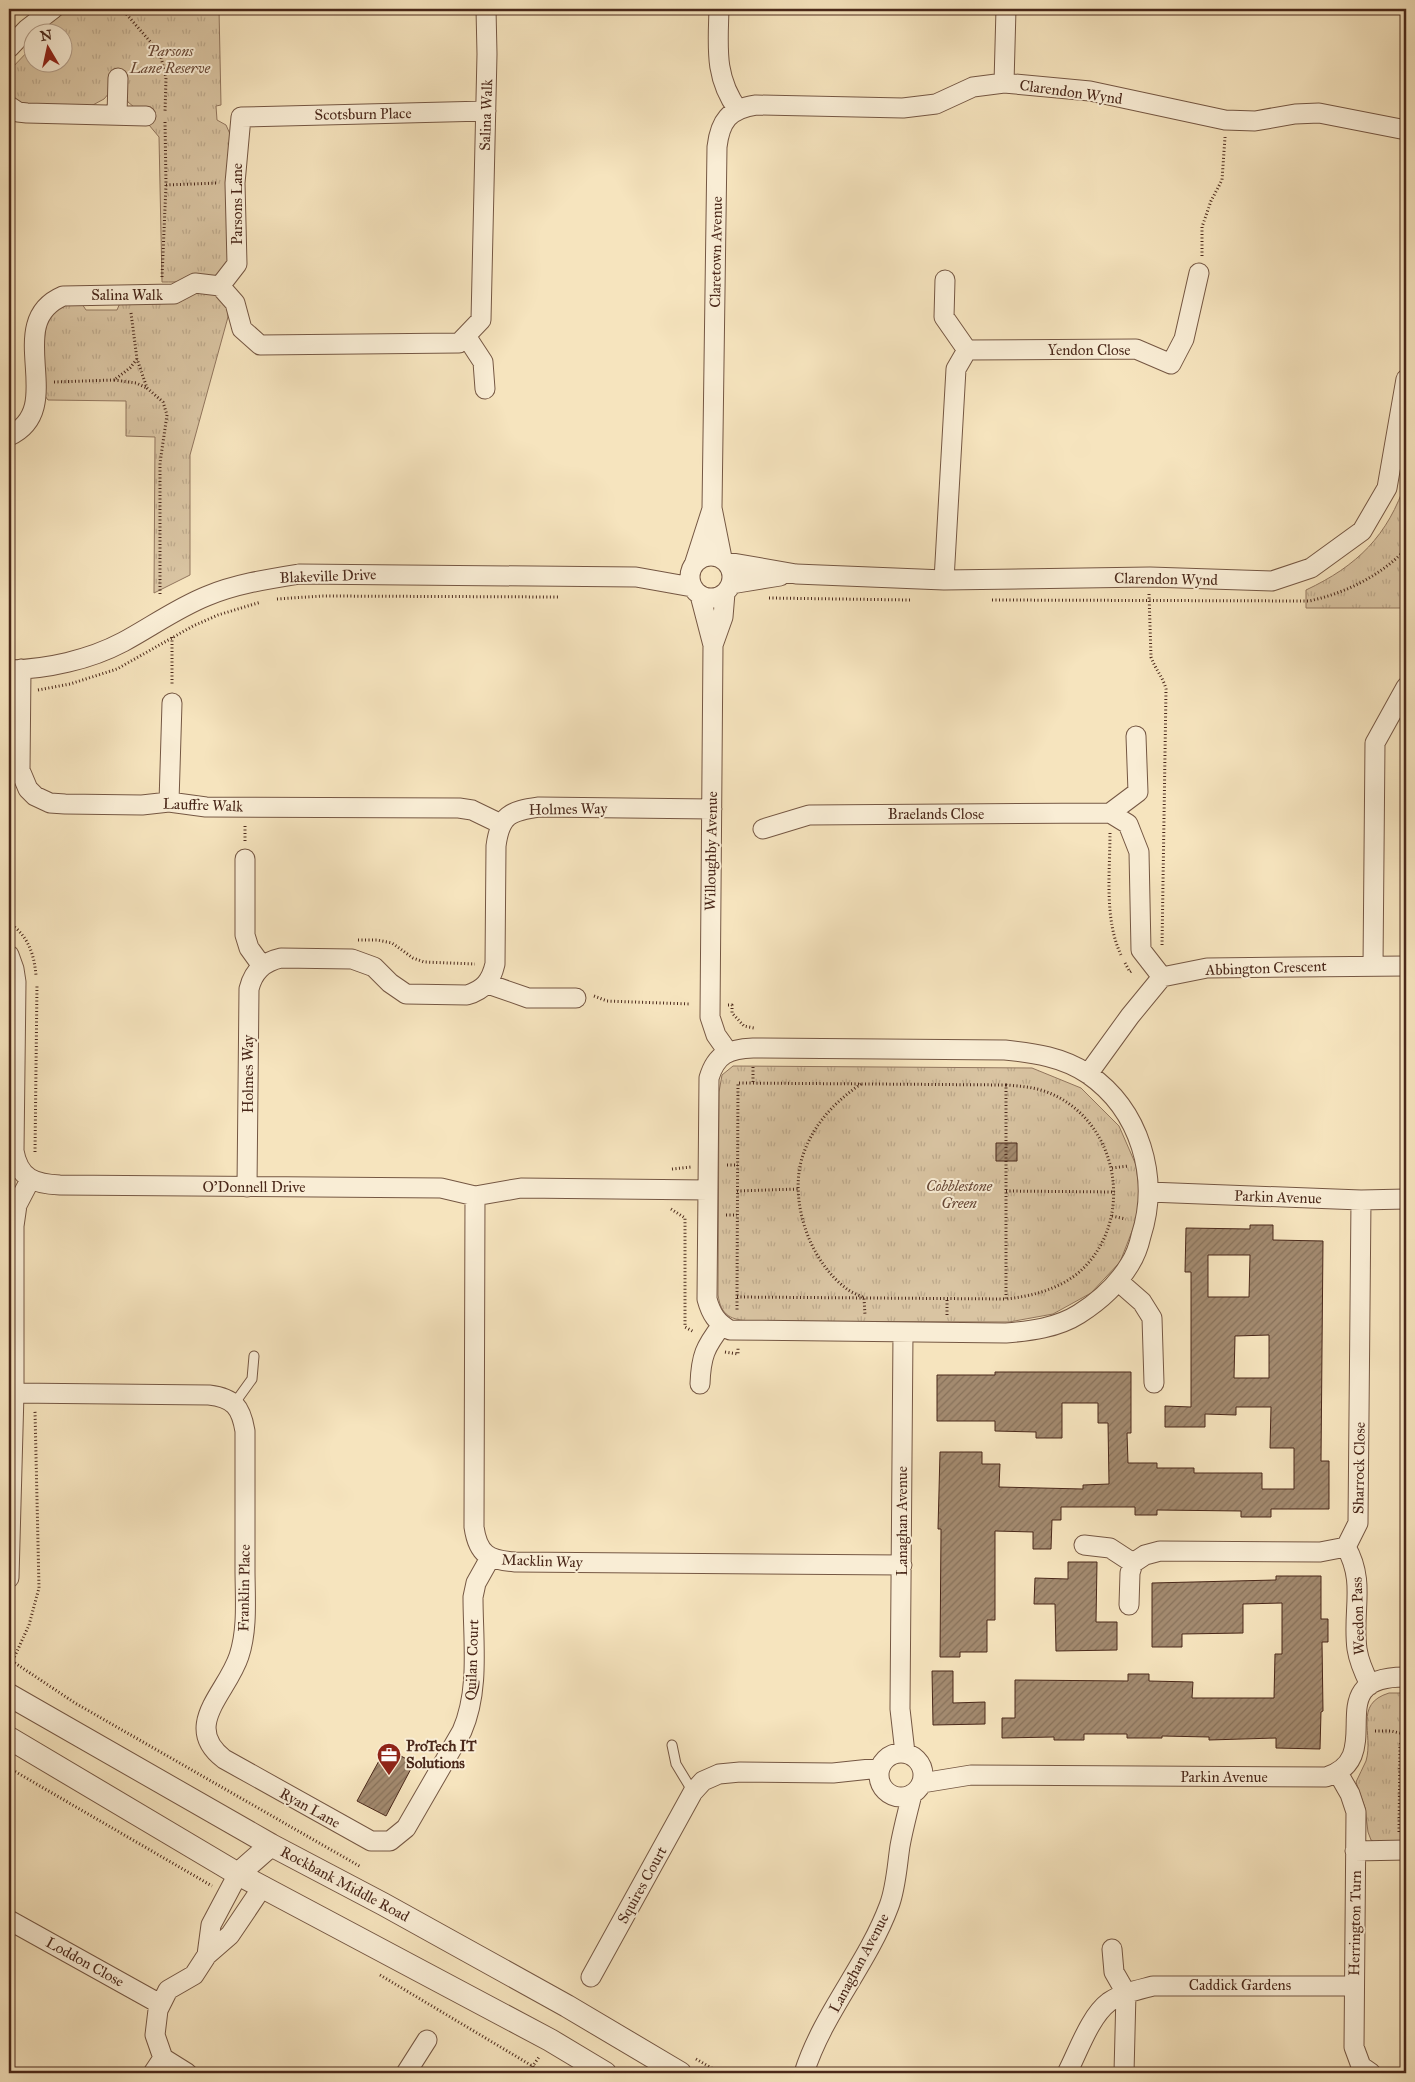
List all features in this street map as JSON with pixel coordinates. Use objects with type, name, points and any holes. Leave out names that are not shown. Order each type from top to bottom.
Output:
[{"type":"street","points":[[29,22],[31,9]]},
{"type":"street","points":[[37,22],[53,9]]},
{"type":"street","name":"Salina Walk","points":[[466,336],[481,320],[486,111],[486,9]]},
{"type":"street","points":[[719,9],[719,71],[724,88],[738,110]]},
{"type":"street","points":[[1004,82],[1006,9]]},
{"type":"street","points":[[9,48],[22,35]]},
{"type":"street","points":[[117,115],[118,78]]},
{"type":"street","name":"Clarendon Wynd","points":[[738,110],[746,106],[756,105],[911,107],[936,104],[973,88],[1004,82],[1090,92],[1225,120],[1254,121],[1295,114],[1319,113],[1406,130]]},
{"type":"street","points":[[9,106],[18,112],[27,113],[146,116]]},
{"type":"street","name":"Claretown Avenue","points":[[695,578],[712,508],[717,147],[722,123],[728,116],[738,110]]},
{"type":"street","name":"Scotsburn Place","points":[[241,117],[486,111]]},
{"type":"street","name":"Parsons Lane","points":[[220,286],[237,264],[236,183],[241,117]]},
{"type":"street","name":"Yendon Close","points":[[967,350],[1136,349],[1171,364],[1184,339],[1198,273]]},
{"type":"street","points":[[944,580],[956,369],[967,350],[944,317],[946,280]]},
{"type":"street","name":"Salina Walk","points":[[9,436],[19,431],[33,413],[37,320],[44,308],[53,301],[63,296],[174,294],[195,283],[220,286]]},
{"type":"street","points":[[220,286],[235,302],[242,329],[260,345],[459,343],[466,336],[483,362],[485,390]]},
{"type":"street","name":"Clarendon Wynd","points":[[796,574],[728,588],[713,598],[695,578],[699,558],[711,555],[725,560],[796,574],[944,580],[1150,577],[1272,582],[1311,568],[1362,531],[1388,488],[1406,379]]},
{"type":"street","name":"Claretown Avenue","points":[[712,508],[725,560],[732,572],[728,588]]},
{"type":"street","name":"Blakeville Drive","points":[[15,670],[71,661],[97,653],[122,642],[207,596],[265,579],[299,574],[695,578]]},
{"type":"street","name":"Willoughby Avenue","points":[[695,578],[713,645],[710,1016],[716,1035],[728,1052]]},
{"type":"street","name":"Willoughby Avenue","points":[[713,645],[723,617],[728,588]]},
{"type":"street","name":"Lauffre Walk","points":[[15,670],[20,770],[28,789],[35,796],[50,803],[142,805],[169,802],[206,807],[459,808],[472,810],[501,824]]},
{"type":"street","points":[[1373,966],[1375,743],[1406,688]]},
{"type":"street","points":[[169,802],[172,703]]},
{"type":"street","points":[[1088,1074],[1130,1016],[1162,977],[1141,950],[1139,852],[1128,824],[1110,813],[1138,792],[1136,736]]},
{"type":"street","name":"Holmes Way","points":[[501,824],[514,811],[539,808],[712,809]]},
{"type":"street","name":"Braelands Close","points":[[763,829],[809,815],[1110,813]]},
{"type":"street","points":[[245,859],[245,936],[250,948],[262,966],[270,960],[281,958],[352,959],[374,967],[398,990],[406,994],[467,995],[476,992],[488,984],[495,964],[496,846],[501,824]]},
{"type":"street","points":[[9,955],[16,982],[14,1151],[16,1163],[30,1180],[21,1196],[15,1213],[14,1393],[9,1574]]},
{"type":"street","name":"Holmes Way","points":[[247,1187],[249,989],[255,973],[262,966]]},
{"type":"street","name":"Abbington Crescent","points":[[1162,977],[1208,968],[1406,966]]},
{"type":"street","points":[[488,984],[528,998],[576,998]]},
{"type":"street","points":[[753,1048],[1005,1050],[1039,1054],[1063,1062],[1088,1074],[1116,1101],[1129,1118],[1147,1164],[1149,1192],[1146,1223],[1131,1263],[1118,1281],[1099,1299],[1077,1315],[1056,1324],[1031,1331],[1006,1333],[903,1333],[737,1332],[730,1330],[722,1325],[714,1316],[708,1299],[709,1078],[712,1068],[719,1058],[728,1052],[753,1048]]},
{"type":"street","name":"O'Donnell Drive","points":[[30,1180],[44,1184],[441,1188],[476,1196],[521,1188],[708,1190]]},
{"type":"street","name":"Parkin Avenue","points":[[1149,1192],[1361,1200],[1406,1199]]},
{"type":"street","name":"Macklin Way","points":[[476,1196],[474,1527],[478,1544],[490,1558],[515,1562],[902,1565]]},
{"type":"street","name":"Sharrock Close","points":[[1346,1547],[1358,1523],[1361,1200]]},
{"type":"street","points":[[1118,1281],[1142,1302],[1152,1318],[1154,1384]]},
{"type":"street","points":[[700,1384],[700,1363],[704,1352],[722,1325]]},
{"type":"street","name":"Lanaghan Avenue","points":[[900,1844],[890,1771],[900,1709],[903,1333]]},
{"type":"street","points":[[14,1393],[209,1396],[221,1397],[234,1404]]},
{"type":"street","name":"Franklin Place","points":[[224,1759],[209,1745],[206,1729],[209,1713],[239,1656],[244,1621],[245,1431],[240,1410],[234,1404]]},
{"type":"street","points":[[1084,1545],[1110,1548],[1133,1563]]},
{"type":"street","points":[[1129,1605],[1130,1574],[1133,1563],[1145,1555],[1160,1551],[1320,1552],[1346,1547]]},
{"type":"street","name":"Weedon Pass","points":[[1346,1547],[1354,1561],[1358,1576],[1357,1648],[1360,1666],[1370,1684]]},
{"type":"street","name":"Quilan Court","points":[[398,1836],[415,1813],[469,1715],[473,1681],[473,1597],[476,1584],[490,1558]]},
{"type":"street","points":[[1338,1773],[1347,1766],[1353,1757],[1356,1744],[1356,1710],[1364,1690],[1370,1684],[1388,1677],[1406,1677]]},
{"type":"street","name":"Rockbank Middle Road","points":[[9,1695],[271,1844],[567,2006],[680,2073]]},
{"type":"street","points":[[9,1738],[238,1874],[550,2040],[605,2073]]},
{"type":"street","name":"Ryan Lane","points":[[224,1759],[360,1836],[380,1842],[390,1841],[398,1836]]},
{"type":"street","points":[[890,1771],[917,1759],[921,1764]]},
{"type":"street","name":"Parkin Avenue","points":[[921,1764],[971,1775],[1308,1777],[1338,1773]]},
{"type":"street","name":"Lanaghan Avenue","points":[[804,2073],[812,2049],[880,1927],[890,1905],[900,1844],[923,1770],[921,1764]]},
{"type":"street","name":"Parkin Avenue","points":[[890,1771],[898,1797],[917,1788],[971,1775]]},
{"type":"street","name":"Squires Court","points":[[591,1977],[693,1792],[703,1781],[719,1774],[740,1772],[833,1773],[890,1771]]},
{"type":"street","name":"Herrington Turn","points":[[1338,1773],[1350,1794],[1356,1812],[1354,2047],[1357,2060],[1369,2073]]},
{"type":"street","points":[[207,1955],[211,1925],[238,1874],[271,1844]]},
{"type":"street","points":[[187,2073],[158,2066],[155,2035],[160,2004],[168,1990],[194,1975],[207,1955],[230,1935],[263,1886],[271,1844]]},
{"type":"street","points":[[1356,1850],[1402,1850]]},
{"type":"street","name":"Loddon Close","points":[[9,1920],[160,2004]]},
{"type":"street","points":[[1112,1950],[1114,1972],[1126,1993],[1124,2073]]},
{"type":"street","name":"Caddick Gardens","points":[[1067,2073],[1095,2017],[1108,2003],[1126,1993],[1153,1986],[1354,1986]]},
{"type":"street","points":[[406,2073],[427,2040]]},
{"type":"street","name":"Lanaghan Avenue","points":[[790,2073],[812,2049]]},
{"type":"lane","points":[[234,1404],[252,1379],[254,1356]]},
{"type":"lane","points":[[672,1745],[676,1764],[693,1792]]},
{"type":"path","points":[[122,9],[160,53],[166,78],[166,185],[160,295]]},
{"type":"path","points":[[1198,273],[1203,268],[1202,227],[1211,201],[1222,180],[1225,120]]},
{"type":"path","points":[[166,185],[236,183]]},
{"type":"path","points":[[130,295],[137,359],[147,388]]},
{"type":"path","points":[[114,380],[130,368],[137,359]]},
{"type":"path","points":[[35,383],[114,380],[136,383],[147,388],[163,402],[166,415],[160,463],[160,594]]},
{"type":"path","points":[[991,600],[1149,602],[1309,601],[1327,597],[1360,584],[1379,572],[1406,549]]},
{"type":"path","points":[[1110,832],[1111,908],[1114,940],[1130,972],[1162,949],[1166,689],[1163,679],[1154,667],[1151,657],[1150,577]]},
{"type":"path","points":[[271,599],[322,596],[567,597]]},
{"type":"path","points":[[764,598],[912,600]]},
{"type":"path","points":[[172,703],[173,638],[218,615],[262,602]]},
{"type":"path","points":[[245,859],[246,806]]},
{"type":"path","points":[[753,1066],[753,1084]]},
{"type":"path","points":[[738,1083],[753,1084],[1006,1085],[1032,1088],[1045,1092],[1074,1108],[1087,1120],[1097,1132],[1106,1149],[1112,1168],[1115,1192],[1108,1229],[1100,1246],[1077,1273],[1050,1290],[1030,1296],[1006,1298],[737,1297],[738,1083]]},
{"type":"path","points":[[861,1084],[845,1094],[819,1122],[802,1157],[798,1189],[800,1210],[812,1246],[834,1276],[847,1289],[864,1298]]},
{"type":"path","points":[[1006,1085],[1006,1298]]},
{"type":"path","points":[[737,1190],[798,1189]]},
{"type":"path","points":[[1006,1191],[1115,1192]]},
{"type":"path","points":[[1402,1850],[1400,1745],[1406,1729]]},
{"type":"path","points":[[1356,1731],[1391,1731],[1404,1734]]},
{"type":"path","points":[[9,1768],[214,1887]]},
{"type":"path","points":[[380,1975],[544,2073]]},
{"type":"green space","name":"Parsons Lane Reserve","points":[[71,9],[219,9],[221,105],[216,106],[217,120],[226,125],[230,134],[230,260],[221,273],[208,279],[162,282],[159,137],[128,102],[123,92],[110,92],[104,99],[91,106],[23,106],[9,97],[9,71],[22,57],[22,72],[72,72],[72,22],[52,21]]},
{"type":"green space","points":[[185,292],[215,292],[227,305],[228,317],[190,455],[190,575],[154,593],[155,437],[126,436],[126,401],[48,400],[45,396],[44,340],[49,319],[56,309],[63,306],[82,304],[86,310],[117,310],[120,303],[160,304]]},
{"type":"green space","points":[[1406,481],[1406,608],[1306,608],[1306,590],[1341,571],[1368,547],[1380,533],[1399,500]]},
{"type":"green space","name":"Cobblestone Green","points":[[733,1066],[1032,1068],[1081,1088],[1119,1126],[1136,1165],[1140,1196],[1136,1221],[1120,1262],[1091,1293],[1053,1314],[1009,1322],[751,1321],[728,1316],[719,1302],[718,1295],[719,1092],[722,1075]]},
{"type":"green space","points":[[1389,1693],[1406,1693],[1406,1846],[1383,1847],[1371,1840],[1365,1808],[1356,1782],[1366,1761],[1368,1751],[1368,1712],[1371,1704]]},
{"type":"building","points":[[996,1143],[1017,1143],[1017,1161],[996,1161]]},
{"type":"building","points":[[1250,1225],[1273,1225],[1273,1240],[1323,1241],[1321,1461],[1329,1461],[1329,1509],[1271,1509],[1271,1517],[1241,1517],[1241,1511],[1157,1510],[1157,1515],[1135,1515],[1135,1507],[1061,1507],[1061,1520],[1052,1520],[1051,1549],[1033,1549],[1033,1532],[995,1531],[995,1620],[987,1620],[987,1652],[960,1652],[960,1657],[940,1657],[941,1529],[938,1529],[940,1452],[982,1452],[982,1464],[1000,1464],[999,1487],[1083,1489],[1083,1485],[1109,1484],[1108,1423],[1098,1423],[1098,1403],[1062,1403],[1062,1438],[1036,1438],[1036,1432],[995,1431],[995,1421],[937,1421],[937,1375],[995,1375],[995,1372],[1131,1372],[1131,1433],[1127,1433],[1128,1463],[1157,1463],[1157,1468],[1194,1468],[1194,1473],[1262,1473],[1262,1489],[1294,1489],[1294,1448],[1270,1448],[1271,1407],[1236,1407],[1236,1415],[1205,1414],[1205,1427],[1165,1427],[1165,1406],[1191,1407],[1191,1272],[1185,1272],[1186,1228],[1250,1229]],"holes":[[[1208,1255],[1250,1255],[1249,1297],[1208,1297]],[[1269,1335],[1269,1378],[1234,1378],[1235,1336]]]},
{"type":"building","points":[[1068,1562],[1097,1562],[1096,1622],[1117,1622],[1117,1650],[1056,1651],[1055,1604],[1034,1604],[1035,1578],[1068,1579]]},
{"type":"building","points":[[1276,1576],[1321,1576],[1321,1619],[1328,1619],[1328,1642],[1322,1642],[1323,1711],[1321,1712],[1320,1749],[1276,1748],[1276,1738],[1209,1740],[1209,1737],[1162,1736],[1162,1738],[1127,1738],[1127,1734],[1084,1734],[1084,1740],[1054,1740],[1054,1737],[1002,1738],[1002,1718],[1015,1718],[1015,1680],[1128,1681],[1128,1674],[1149,1674],[1149,1681],[1193,1682],[1192,1698],[1274,1698],[1275,1654],[1282,1654],[1282,1603],[1243,1604],[1243,1633],[1182,1634],[1182,1647],[1152,1647],[1152,1583],[1276,1580]]},
{"type":"building","points":[[932,1671],[953,1671],[953,1703],[985,1702],[985,1724],[933,1725]]},
{"type":"building","name":"ProTech IT Solutions","points":[[386,1748],[414,1763],[386,1816],[357,1801]]},
{"type":"place","name":"ProTech IT Solutions","points":[[389,1776]]}]
